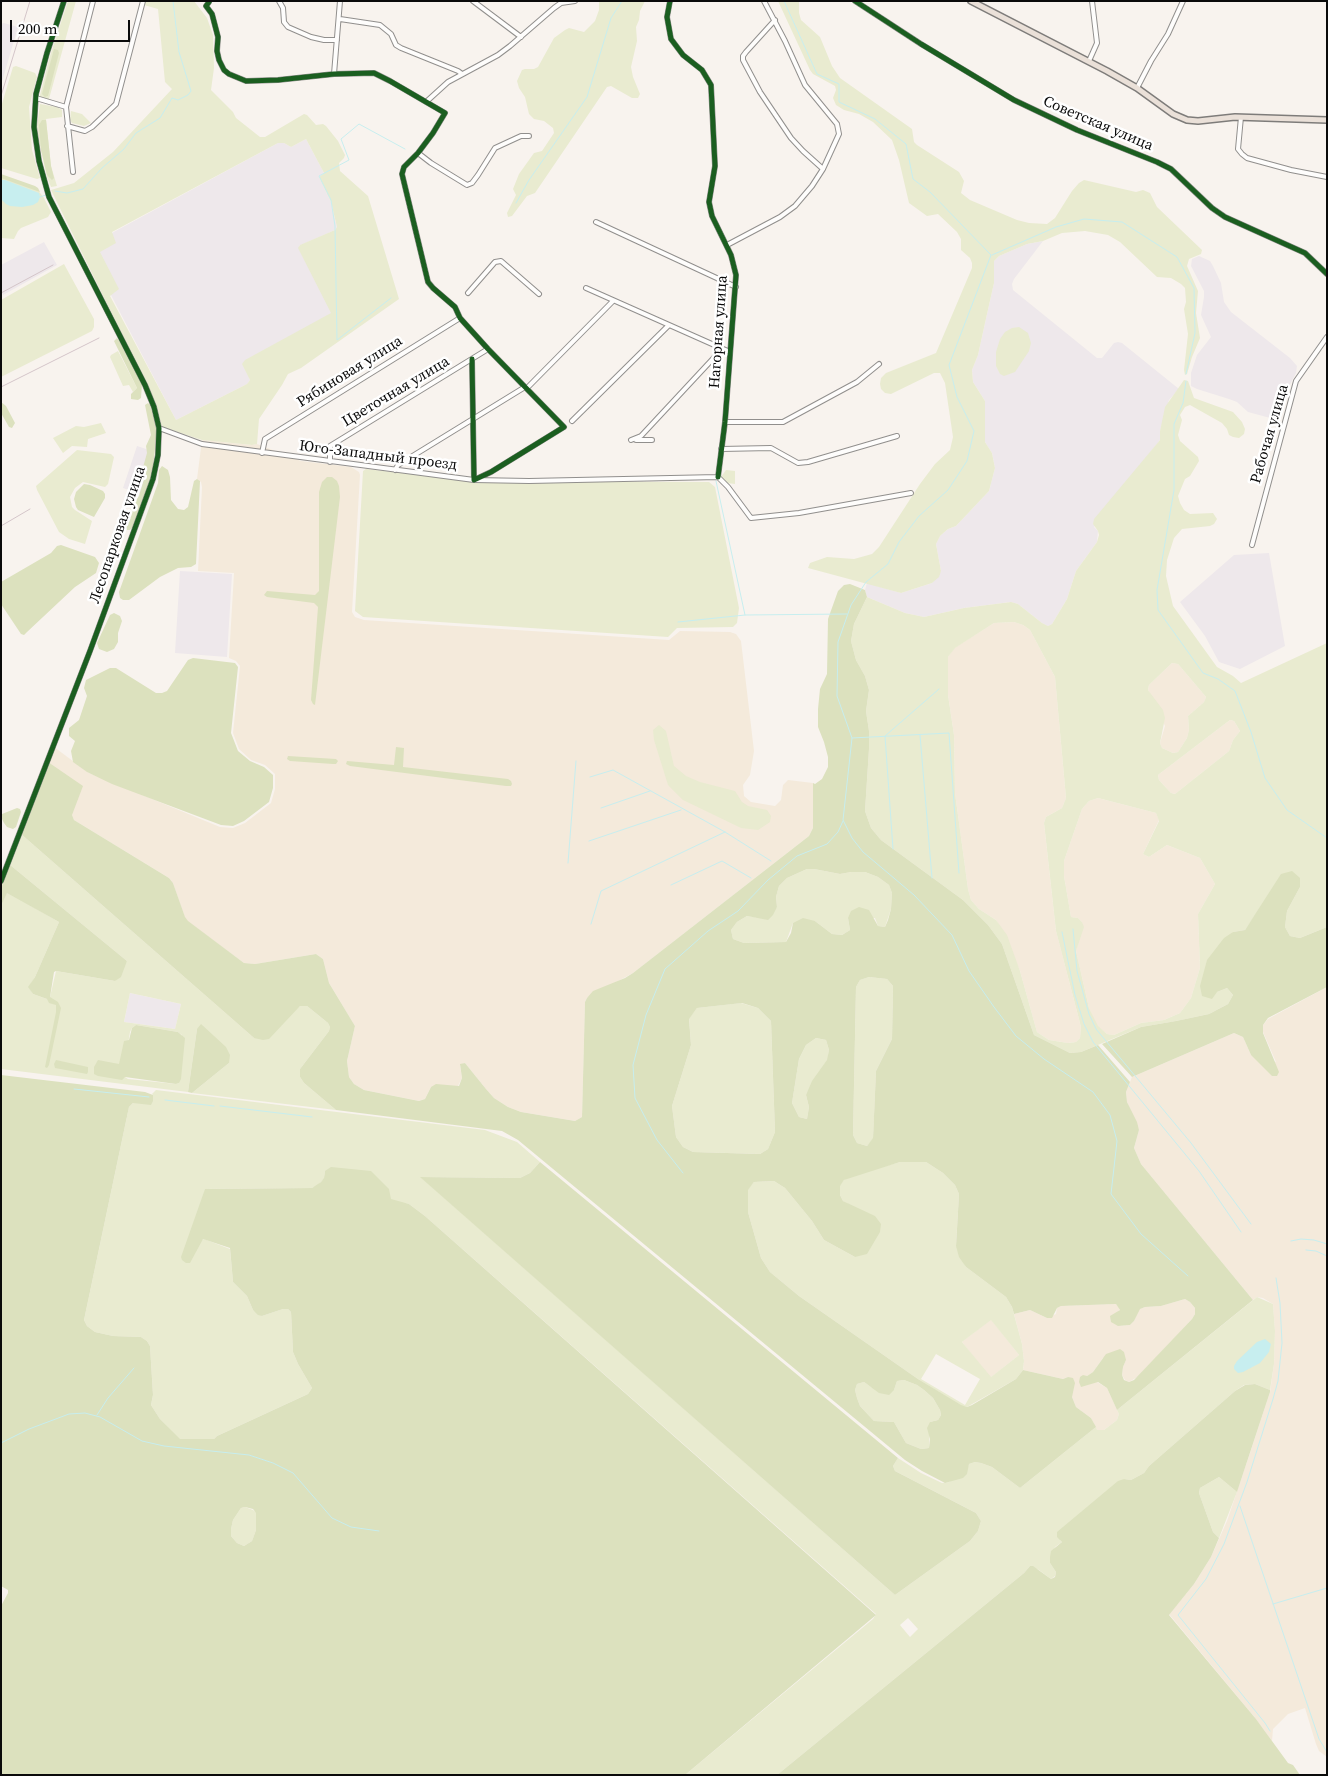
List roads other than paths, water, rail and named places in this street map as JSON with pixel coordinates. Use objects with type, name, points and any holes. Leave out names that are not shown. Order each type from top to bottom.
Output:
[{"type":"main road","points":[[971,1],[1089,61],[1137,88],[1172,114],[1186,120],[1198,121],[1240,117],[1327,120]]},
{"type":"street","name":"Лесопарковая улица","points":[[1,881],[154,479],[158,455],[159,428],[154,407],[145,385],[49,197],[35,141],[34,113],[36,98],[47,54],[64,1]]},
{"type":"street","points":[[73,172],[66,107],[93,1]]},
{"type":"street","points":[[67,126],[85,130],[116,104],[143,1]]},
{"type":"street","points":[[279,1],[283,8],[284,22],[288,27],[311,37],[337,40]]},
{"type":"street","points":[[334,74],[340,20],[340,1]]},
{"type":"street","points":[[474,1],[521,37]]},
{"type":"street","points":[[426,102],[462,74],[498,55],[561,2],[575,1]]},
{"type":"street","name":"Нагорная улица","points":[[670,1],[667,17],[671,39],[683,55],[702,70],[711,85],[714,166],[709,202],[712,216],[727,245],[734,264],[736,288],[725,422],[718,477]]},
{"type":"street","points":[[727,245],[780,217],[796,206],[823,169],[838,139],[839,129],[805,85],[775,20],[764,1]]},
{"type":"street","name":"Советская улица","points":[[855,1],[921,44],[1014,100],[1037,112],[1157,162],[1171,170],[1218,212],[1305,253],[1327,274]]},
{"type":"street","points":[[1089,61],[1097,43],[1092,1]]},
{"type":"street","points":[[1137,88],[1171,28],[1183,1]]},
{"type":"street","points":[[209,2],[206,6],[212,14],[218,37],[219,60],[224,70],[229,74],[246,81],[374,73],[445,113],[434,133],[404,167],[402,174],[428,282],[455,307],[460,318],[488,349],[527,386],[564,427],[491,472],[474,480],[472,359]]},
{"type":"street","points":[[340,20],[380,25],[391,34],[396,45],[401,48],[462,74]]},
{"type":"street","points":[[775,20],[746,52],[743,60],[760,92],[791,138],[803,152],[823,169]]},
{"type":"street","points":[[36,98],[66,107]]},
{"type":"street","points":[[1240,117],[1238,149],[1247,158],[1290,170],[1327,177]]},
{"type":"street","points":[[418,153],[467,185],[472,183],[495,148],[521,136],[529,136]]},
{"type":"street","points":[[596,222],[736,288]]},
{"type":"street","points":[[468,293],[495,262],[500,261],[539,294]]},
{"type":"street","points":[[586,288],[730,352]]},
{"type":"street","points":[[395,470],[398,465],[527,386],[613,301]]},
{"type":"street","name":"Рябиновая улица","points":[[262,453],[264,439],[460,318]]},
{"type":"street","points":[[572,421],[669,325]]},
{"type":"street","name":"Рабочая улица","points":[[1252,545],[1296,381],[1327,337]]},
{"type":"street","name":"Цветочная улица","points":[[330,462],[330,446],[488,349]]},
{"type":"street","points":[[652,440],[631,440],[641,436],[722,349]]},
{"type":"street","points":[[725,422],[783,422],[856,382],[879,364]]},
{"type":"street","name":"Юго-Западный проезд","points":[[159,428],[202,444],[474,480],[529,481],[718,477]]},
{"type":"street","points":[[721,449],[771,448],[798,463],[808,462],[897,436]]},
{"type":"street","points":[[718,477],[728,487],[751,518],[799,513],[911,494]]},
{"type":"water","points":[[1,180],[39,193],[38,202],[22,207],[6,204],[1,199]]},
{"type":"water","points":[[1265,1339],[1271,1344],[1269,1352],[1260,1363],[1238,1373],[1234,1369],[1237,1361],[1257,1342]]},
{"type":"waterway","points":[[55,191],[67,193],[83,189],[102,168],[124,149],[136,133],[160,118],[172,98],[178,100],[188,95],[191,91],[179,52],[173,1]]},
{"type":"waterway","points":[[516,203],[529,180],[587,97],[611,18],[622,1]]},
{"type":"waterway","points":[[784,1],[817,74],[839,84],[839,102],[875,119],[906,144],[913,179],[930,192],[991,255],[949,365],[957,397],[974,431],[967,461],[948,490],[919,516],[899,542],[888,564],[866,582],[851,605],[838,642],[837,696],[852,738],[843,820],[852,838],[863,852],[914,895],[952,935],[969,971],[1016,1036],[1044,1059],[1093,1092],[1110,1115],[1117,1141],[1111,1194],[1141,1234],[1188,1276]]},
{"type":"waterway","points":[[391,298],[337,340],[335,226],[331,200],[319,176],[349,160],[341,139],[359,124],[405,149]]},
{"type":"waterway","points":[[40,197],[46,195]]},
{"type":"waterway","points":[[992,255],[1056,227],[1084,219],[1122,222],[1177,257],[1194,288],[1195,333],[1186,374]]},
{"type":"waterway","points":[[1186,381],[1183,403],[1174,424],[1174,490],[1157,590],[1158,610],[1203,673],[1218,679],[1235,691],[1251,732],[1265,778],[1287,810],[1327,838]]},
{"type":"waterway","points":[[716,481],[745,615]]},
{"type":"waterway","points":[[678,622],[745,615],[847,614]]},
{"type":"waterway","points":[[893,849],[885,736],[939,689]]},
{"type":"waterway","points":[[852,738],[949,733],[959,873]]},
{"type":"waterway","points":[[920,735],[932,878]]},
{"type":"waterway","points":[[568,863],[576,761]]},
{"type":"waterway","points":[[590,777],[613,770],[725,832],[771,861]]},
{"type":"waterway","points":[[601,808],[650,791]]},
{"type":"waterway","points":[[589,841],[681,810]]},
{"type":"waterway","points":[[683,1173],[657,1140],[635,1098],[633,1065],[646,1015],[665,969],[708,931],[738,911],[768,880],[797,856],[827,844],[838,832],[843,821]]},
{"type":"waterway","points":[[591,924],[601,891],[725,832]]},
{"type":"waterway","points":[[671,885],[722,861],[751,878]]},
{"type":"waterway","points":[[1073,929],[1077,971],[1089,1014],[1096,1029],[1191,1143],[1251,1224]]},
{"type":"waterway","points":[[1062,932],[1075,995],[1084,1024],[1093,1042],[1199,1171],[1241,1232]]},
{"type":"waterway","points":[[74,1089],[149,1097]]},
{"type":"waterway","points":[[165,1100],[214,1106]]},
{"type":"waterway","points":[[220,1106],[312,1117]]},
{"type":"waterway","points":[[1291,1241],[1301,1239],[1314,1240],[1327,1244]]},
{"type":"waterway","points":[[1306,1250],[1316,1251],[1327,1256]]},
{"type":"waterway","points":[[1270,1731],[1178,1615],[1206,1579],[1224,1544],[1247,1482],[1273,1399],[1278,1381],[1282,1343],[1280,1303],[1276,1278]]},
{"type":"waterway","points":[[97,1415],[108,1398],[134,1368]]},
{"type":"waterway","points":[[1,1443],[29,1429],[69,1414],[85,1413],[100,1417],[142,1441],[164,1446],[249,1455],[273,1463],[293,1473],[332,1518],[351,1527],[379,1531]]},
{"type":"waterway","points":[[1240,1506],[1319,1739],[1327,1752]]},
{"type":"waterway","points":[[1273,1604],[1327,1588]]},
{"type":"railway","points":[[1,96],[30,1]]},
{"type":"railway","points":[[1,293],[53,265]]},
{"type":"railway","points":[[1,387],[99,338]]},
{"type":"railway","points":[[1,526],[30,509]]}]
